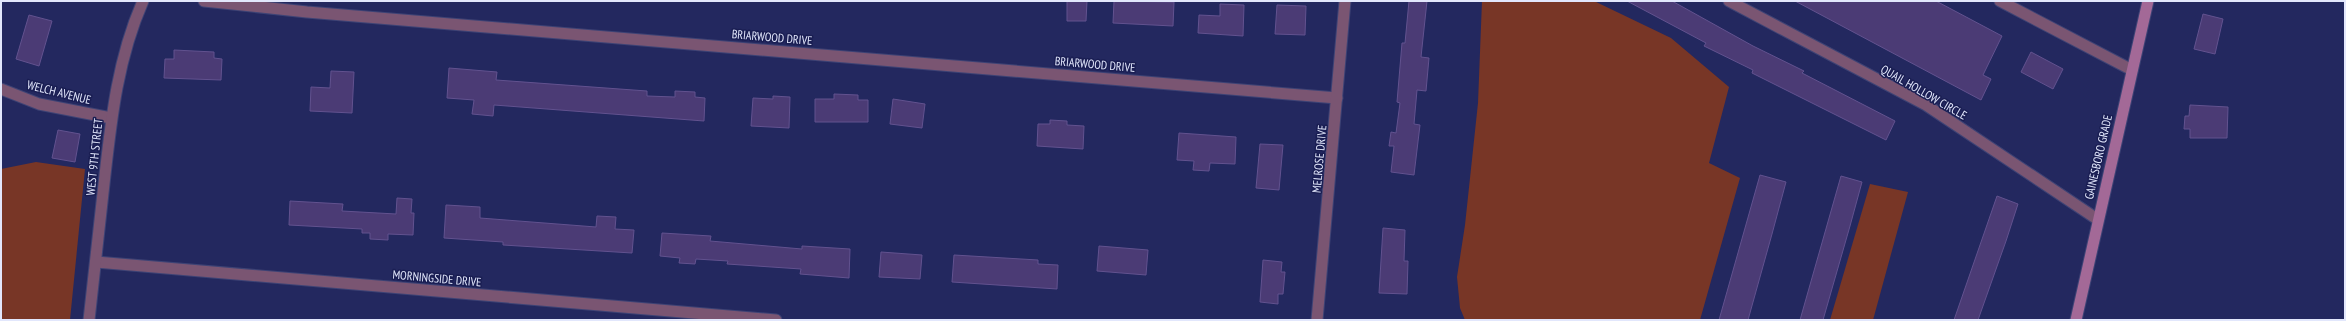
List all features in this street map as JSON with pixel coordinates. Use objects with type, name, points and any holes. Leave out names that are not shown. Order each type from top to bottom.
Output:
[{"type":"main road","name":"GAINESBORO GRADE","points":[[2076,320],[2097,219],[2148,1]]},
{"type":"street","name":"WEST 9TH STREET","points":[[89,320],[111,118],[117,77],[130,31],[143,1]]},
{"type":"street","name":"BRIARWOOD DRIVE","points":[[204,1],[307,12],[1338,98]]},
{"type":"street","name":"MELROSE DRIVE","points":[[1317,320],[1338,98],[1345,1]]},
{"type":"street","name":"QUAIL HOLLOW CIRCLE","points":[[1729,1],[1926,106],[2097,219]]},
{"type":"street","points":[[2000,1],[2132,70]]},
{"type":"street","name":"WELCH AVENUE","points":[[1,89],[39,104],[111,118]]},
{"type":"street","name":"MORNINGSIDE DRIVE","points":[[96,262],[776,320]]},
{"type":"shaded area","points":[[1482,1],[1594,1],[1671,38],[1729,87],[1709,163],[1740,178],[1700,320],[1465,320],[1460,308],[1457,277],[1465,225],[1478,103]]},
{"type":"shaded area","points":[[36,162],[85,169],[70,320],[1,320],[1,169]]},
{"type":"shaded area","points":[[1870,184],[1908,192],[1873,320],[1830,320]]},
{"type":"building","points":[[1067,1],[1087,1],[1086,21],[1067,21]]},
{"type":"building","points":[[1114,1],[1174,2],[1173,26],[1113,23]]},
{"type":"building","points":[[1409,1],[1427,1],[1421,57],[1429,58],[1426,91],[1417,90],[1414,124],[1420,125],[1414,175],[1391,172],[1394,146],[1389,146],[1391,132],[1396,133],[1400,103],[1397,102],[1402,43],[1405,43]]},
{"type":"building","points":[[1627,1],[1672,1],[1753,46],[1804,71],[1802,73],[1895,121],[1886,140],[1752,73],[1753,70],[1704,46],[1706,43]]},
{"type":"building","points":[[1795,1],[1936,1],[2002,36],[1983,75],[1991,79],[1981,100]]},
{"type":"building","points":[[1220,4],[1244,5],[1243,36],[1198,33],[1199,15],[1220,16]]},
{"type":"building","points":[[1277,5],[1306,6],[1305,35],[1275,34]]},
{"type":"building","points":[[2203,14],[2223,19],[2215,54],[2194,49]]},
{"type":"building","points":[[29,15],[52,21],[39,66],[16,59]]},
{"type":"building","points":[[174,50],[214,52],[214,58],[222,59],[221,80],[164,78],[165,59],[174,59]]},
{"type":"building","points":[[2031,52],[2063,69],[2053,89],[2021,72]]},
{"type":"building","points":[[449,68],[497,72],[496,80],[647,91],[647,96],[675,97],[675,91],[695,92],[695,97],[705,98],[704,121],[494,105],[493,116],[472,114],[474,100],[447,98]]},
{"type":"building","points":[[331,71],[354,72],[352,113],[310,111],[311,87],[330,88]]},
{"type":"building","points":[[834,94],[858,95],[858,100],[868,100],[868,122],[815,122],[815,99],[834,99]]},
{"type":"building","points":[[773,96],[790,97],[789,128],[751,126],[753,98],[773,99]]},
{"type":"building","points":[[893,99],[925,104],[922,128],[890,124]]},
{"type":"building","points":[[2190,105],[2228,107],[2227,138],[2190,138],[2190,129],[2184,129],[2185,116],[2189,116]]},
{"type":"building","points":[[1050,120],[1067,121],[1067,125],[1084,126],[1083,149],[1037,146],[1038,124],[1050,124]]},
{"type":"building","points":[[58,130],[80,134],[75,162],[52,158]]},
{"type":"building","points":[[1179,133],[1236,137],[1235,164],[1210,163],[1209,171],[1193,170],[1194,161],[1177,160]]},
{"type":"building","points":[[1260,144],[1283,145],[1279,190],[1256,188]]},
{"type":"building","points":[[1760,175],[1786,182],[1748,320],[1719,320]]},
{"type":"building","points":[[1841,176],[1862,182],[1850,226],[1823,320],[1800,320]]},
{"type":"building","points":[[1997,196],[2018,204],[2006,241],[1978,320],[1954,320]]},
{"type":"building","points":[[397,198],[412,199],[411,213],[414,213],[413,235],[388,234],[388,240],[370,239],[370,233],[362,233],[362,229],[289,225],[290,201],[343,204],[342,211],[396,214]]},
{"type":"building","points":[[446,205],[480,207],[480,218],[596,227],[597,216],[616,217],[615,229],[634,230],[632,253],[503,245],[503,242],[444,238]]},
{"type":"building","points":[[1383,228],[1405,230],[1404,261],[1408,261],[1407,294],[1379,293]]},
{"type":"building","points":[[662,233],[711,236],[710,241],[802,249],[802,246],[850,249],[849,278],[800,274],[801,269],[727,264],[728,261],[696,259],[695,264],[679,263],[680,258],[660,256]]},
{"type":"building","points":[[1099,246],[1148,250],[1146,275],[1097,271]]},
{"type":"building","points":[[881,252],[922,255],[920,279],[879,277]]},
{"type":"building","points":[[954,255],[1038,260],[1038,264],[1058,265],[1057,289],[952,282]]},
{"type":"building","points":[[1263,260],[1282,262],[1281,272],[1285,272],[1283,294],[1278,294],[1278,304],[1260,302]]}]
